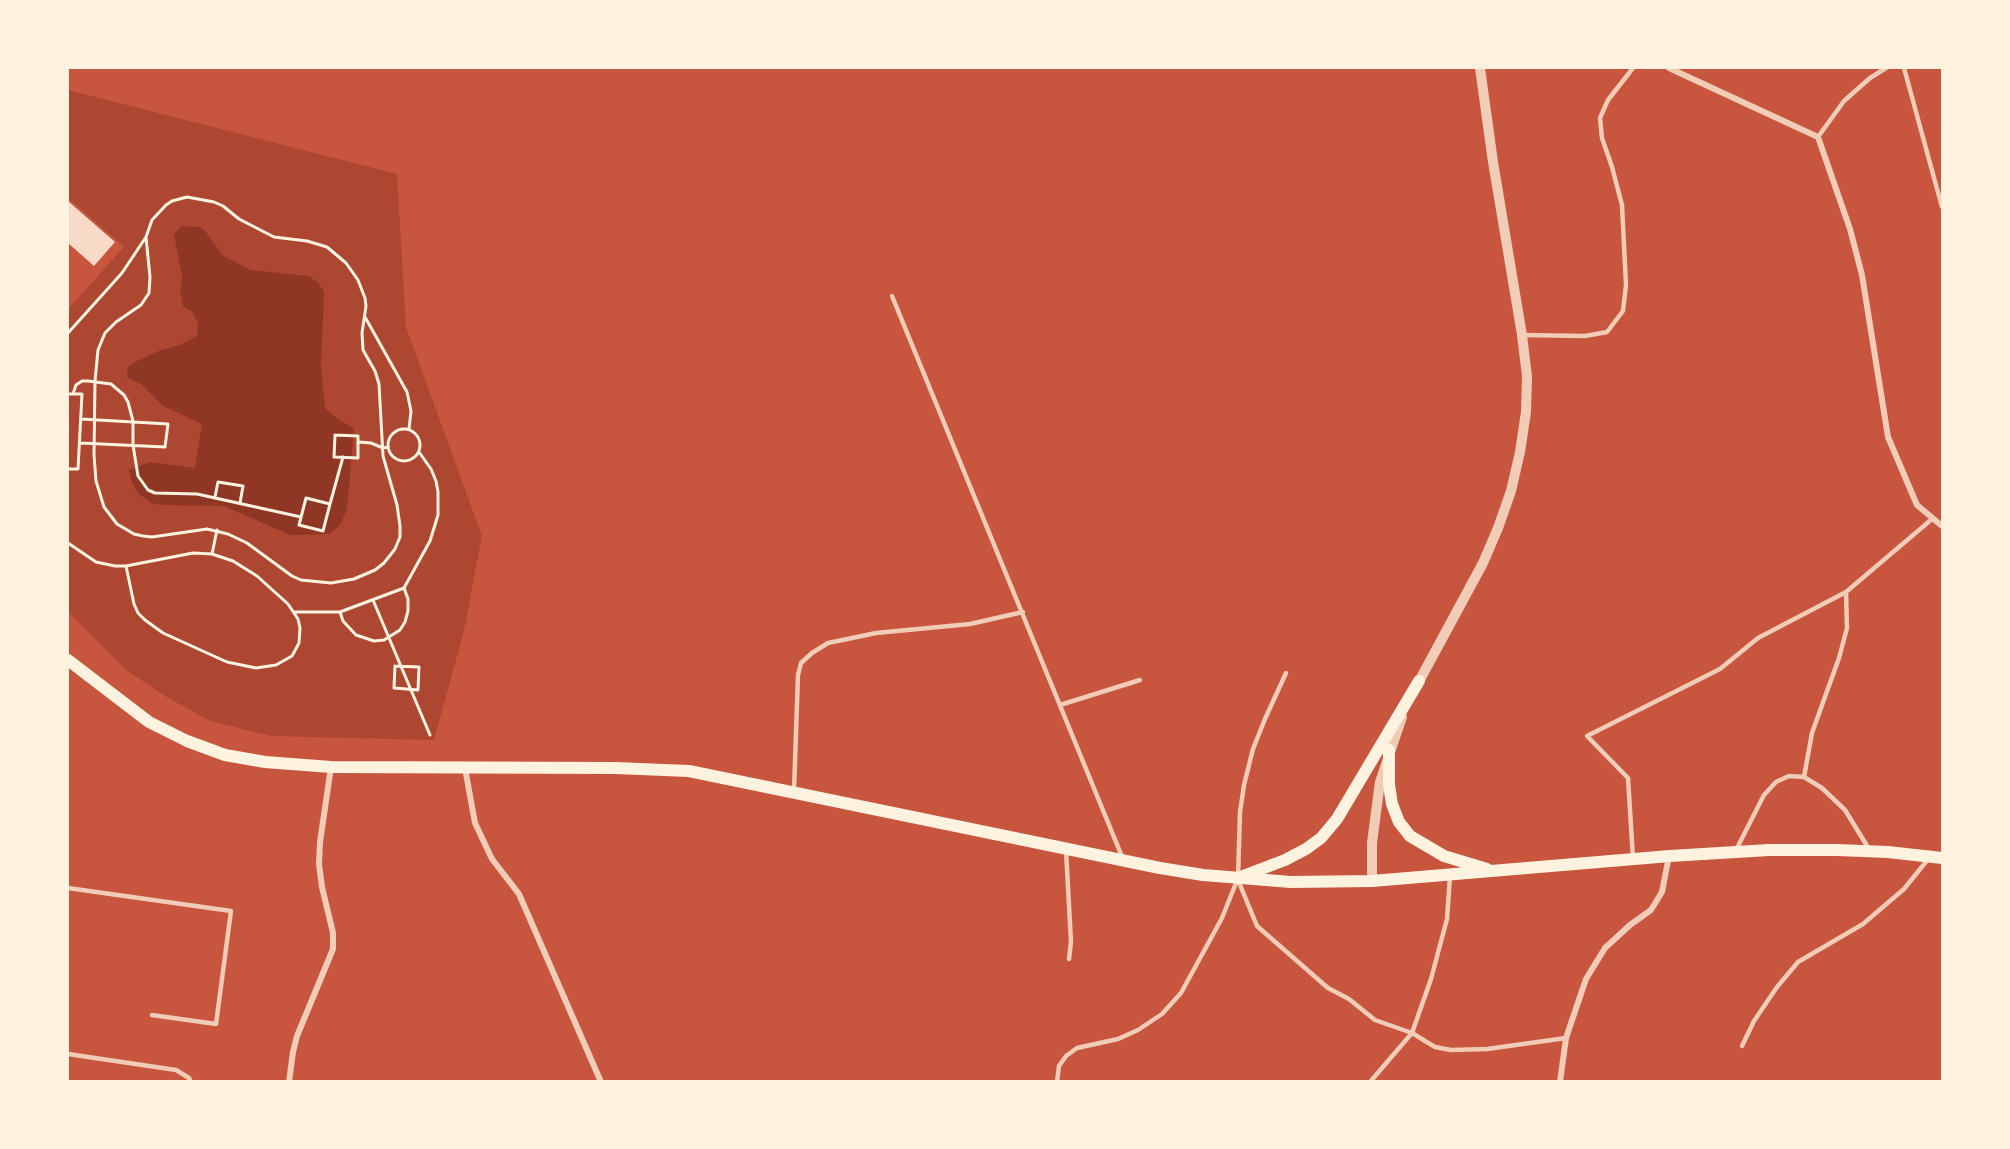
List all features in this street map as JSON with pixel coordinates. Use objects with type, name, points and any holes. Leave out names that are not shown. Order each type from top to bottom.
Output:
[{"type":"main road","points":[[68,660],[149,722],[187,741],[225,754],[264,762],[331,766],[615,768],[689,771],[1160,868],[1238,878],[1291,882],[1372,881],[1670,856],[1791,850],[1871,851],[1936,857]]},
{"type":"main road","points":[[1238,878],[1285,861],[1321,838],[1337,819],[1419,681]]},
{"type":"main road","points":[[1389,750],[1389,785],[1392,804],[1399,822],[1410,836],[1444,856],[1493,871]]},
{"type":"street","points":[[1372,881],[1372,843],[1376,811],[1380,782],[1389,750],[1419,681],[1483,563],[1498,528],[1511,491],[1526,412],[1527,376],[1522,335],[1480,68]]},
{"type":"street","points":[[1669,68],[1818,137],[1850,229],[1862,274],[1888,437],[1917,505],[1942,526]]},
{"type":"street","points":[[289,1082],[292,1052],[297,1036],[333,949],[333,933],[319,864],[331,766]]},
{"type":"street","points":[[465,768],[475,823],[492,859],[519,894],[601,1082]]},
{"type":"street","points":[[1560,1082],[1566,1038],[1586,979],[1605,948],[1630,925],[1651,910],[1662,892],[1670,856]]},
{"type":"lane","points":[[1522,335],[1586,336],[1606,332],[1623,311],[1626,285],[1622,205],[1602,138],[1600,118],[1608,100],[1633,68]]},
{"type":"lane","points":[[1818,137],[1844,101],[1870,78],[1886,68]]},
{"type":"lane","points":[[1904,68],[1942,207]]},
{"type":"lane","points":[[892,296],[1123,859]]},
{"type":"lane","points":[[1633,859],[1628,778],[1587,736],[1720,669],[1758,638],[1846,592],[1932,519]]},
{"type":"lane","points":[[1804,777],[1812,733],[1839,658],[1847,628],[1846,592]]},
{"type":"lane","points":[[794,791],[798,675],[801,663],[812,653],[828,643],[876,633],[970,624],[1023,612]]},
{"type":"lane","points":[[1057,1082],[1059,1066],[1066,1056],[1077,1048],[1118,1039],[1138,1030],[1162,1014],[1181,993],[1222,918],[1238,878],[1240,812],[1244,785],[1261,729],[1286,674]]},
{"type":"lane","points":[[1060,705],[1140,680]]},
{"type":"lane","points":[[1735,852],[1764,795],[1776,782],[1789,776],[1804,777],[1822,788],[1845,810],[1871,851]]},
{"type":"lane","points":[[1066,847],[1071,942],[1069,959]]},
{"type":"lane","points":[[1742,1046],[1754,1021],[1777,987],[1798,962],[1863,924],[1904,889],[1936,857]]},
{"type":"lane","points":[[1370,1082],[1412,1033],[1431,979],[1447,919],[1450,874]]},
{"type":"lane","points":[[1238,878],[1257,926],[1328,988],[1349,999],[1375,1020],[1412,1033],[1435,1047],[1451,1050],[1487,1049],[1566,1038]]},
{"type":"lane","points":[[68,888],[231,911],[216,1024],[152,1015]]},
{"type":"lane","points":[[68,1054],[176,1070],[189,1078],[191,1082]]},
{"type":"path","points":[[68,333],[122,273],[147,237],[152,220],[172,201],[187,197],[214,202],[239,219],[274,237],[318,244],[333,251],[346,263],[358,280],[365,298],[363,350],[375,370],[379,384],[382,448],[397,505],[400,537],[391,555],[375,570],[354,579],[331,583],[301,580],[247,543],[217,530],[196,529],[152,537],[125,530],[110,516],[104,507],[96,481],[94,443],[98,350],[105,333],[116,322],[141,305],[149,293],[147,237]]},
{"type":"path","points":[[365,316],[406,392],[411,411],[409,429]]},
{"type":"path","points":[[73,394],[76,385],[82,381],[111,384],[118,389],[128,402],[133,421],[138,476],[148,490],[155,493],[188,492],[301,518]]},
{"type":"path","points":[[68,394],[82,394],[78,469],[68,468]]},
{"type":"path","points":[[80,443],[165,447],[168,424],[81,419]]},
{"type":"path","points":[[409,429],[418,436],[421,447],[412,459],[402,461],[393,457],[388,442],[394,433],[409,429]]},
{"type":"path","points":[[335,435],[358,436],[358,442],[358,458],[334,457],[335,435]]},
{"type":"path","points":[[358,442],[371,443],[382,448],[388,447]]},
{"type":"path","points":[[294,612],[340,612],[404,588],[430,541],[438,515],[436,481],[419,452]]},
{"type":"path","points":[[330,504],[306,498],[299,525],[323,531],[343,457]]},
{"type":"path","points":[[215,497],[218,482],[243,486],[240,503]]},
{"type":"path","points":[[212,554],[217,530]]},
{"type":"path","points":[[68,543],[78,552],[106,565],[126,566],[182,554],[203,553],[233,561],[257,576],[294,612],[298,619],[301,636],[299,643],[292,656],[285,661],[256,668],[236,665],[163,633],[145,621],[138,613],[126,566]]},
{"type":"path","points":[[340,612],[356,636],[374,641],[389,638],[400,630],[405,622],[408,599],[404,588]]},
{"type":"path","points":[[373,600],[430,735]]},
{"type":"path","points":[[395,666],[402,666],[419,667],[418,690],[394,688],[395,666]]},
{"type":"shaded area","points":[[68,90],[397,174],[406,327],[482,536],[464,631],[434,740],[270,736],[210,721],[165,696],[126,670],[68,612],[68,309],[124,247],[68,198]]},
{"type":"shaded area","points":[[181,226],[200,227],[222,255],[251,270],[308,276],[318,282],[324,292],[321,366],[325,408],[340,421],[354,428],[347,510],[340,525],[329,534],[290,535],[224,506],[151,503],[139,494],[132,483],[129,470],[150,462],[195,468],[202,424],[163,406],[141,384],[127,377],[128,367],[137,361],[197,336],[198,323],[192,312],[183,306],[180,291],[182,276],[174,235]]},
{"type":"building","points":[[68,201],[115,242],[94,266],[68,243]]}]
